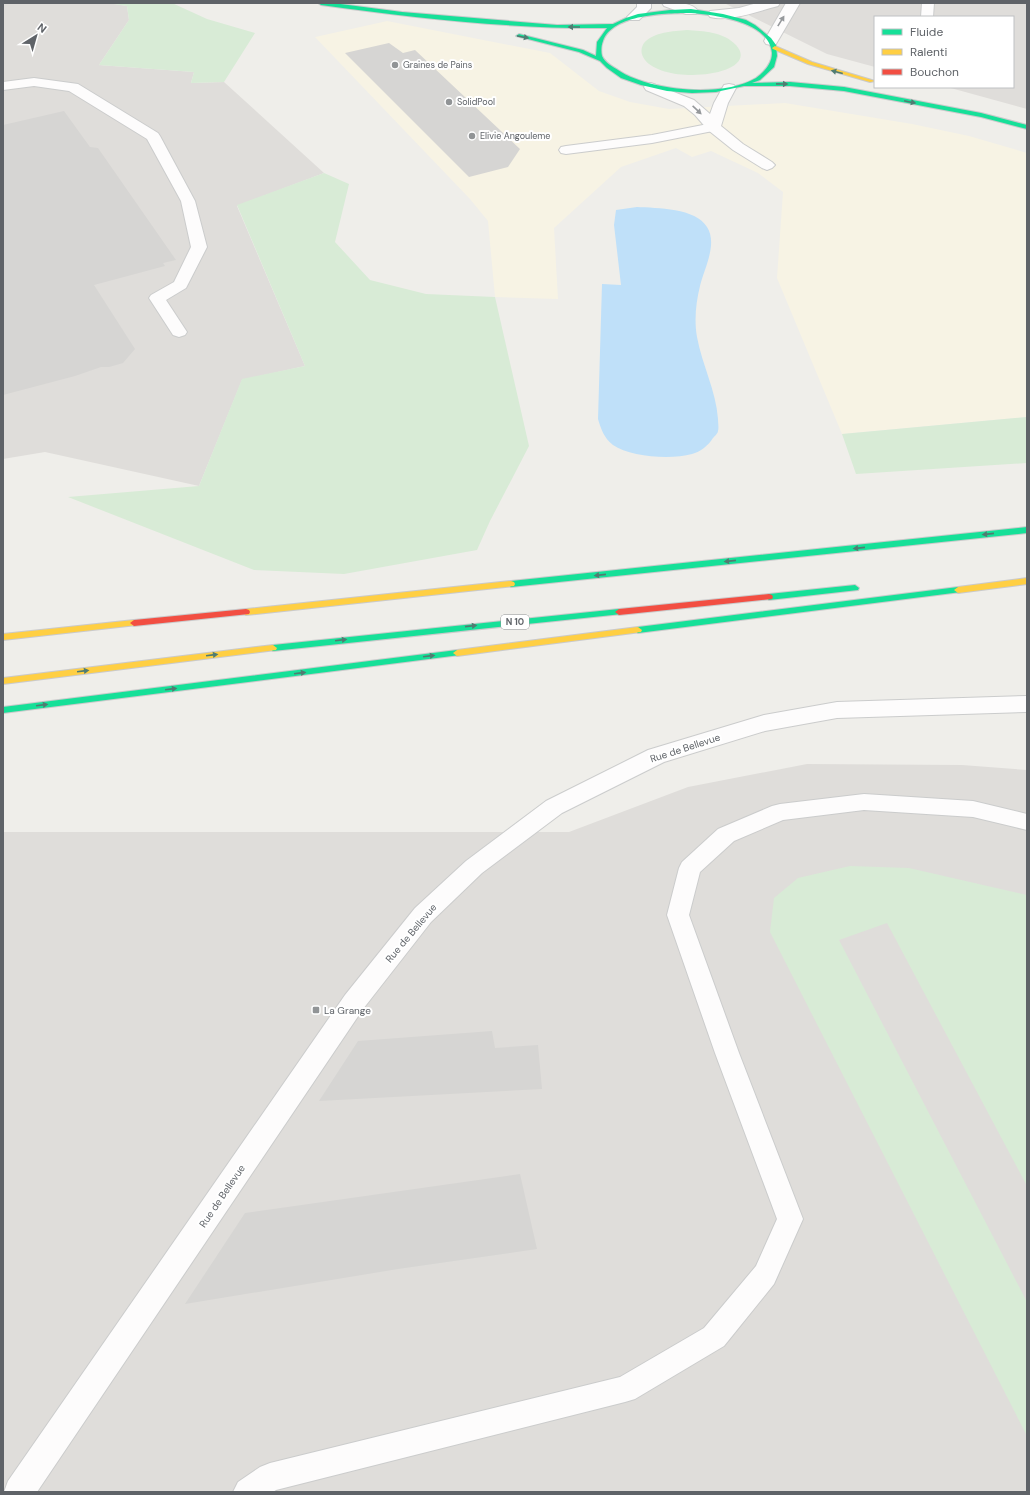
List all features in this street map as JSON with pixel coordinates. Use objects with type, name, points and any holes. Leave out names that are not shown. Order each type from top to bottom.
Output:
[{"type":"main road","points":[[321,3],[402,14],[557,27],[613,26]]},
{"type":"main road","points":[[601,60],[597,48],[602,36],[613,26],[634,17],[661,12],[691,11],[734,18],[749,24],[762,32],[773,44],[807,63],[874,82]]},
{"type":"main road","points":[[402,14],[508,34],[581,51],[601,60],[611,71],[629,80],[651,87],[684,92],[704,92],[736,87],[790,84],[844,89],[981,115],[1027,127]]},
{"type":"main road","points":[[736,87],[763,74],[774,62],[773,44]]},
{"type":"main road","points":[[913,92],[957,104],[981,115]]},
{"type":"main road","points":[[3,637],[1027,530]]},
{"type":"main road","points":[[3,710],[1027,581]]},
{"type":"main road","name":"N 10","points":[[3,681],[359,638],[868,587]]},
{"type":"street","points":[[634,17],[644,8],[644,3]]},
{"type":"street","points":[[669,3],[691,11]]},
{"type":"street","points":[[715,14],[739,12],[773,3]]},
{"type":"street","points":[[773,44],[793,3]]},
{"type":"street","points":[[651,87],[689,103],[700,112],[713,127],[738,147],[767,165]]},
{"type":"street","points":[[713,127],[722,103],[736,87]]},
{"type":"street","name":"Rue de Bellevue","points":[[19,1492],[354,1002],[423,914],[474,867],[554,807],[656,756],[764,723],[838,710],[1027,704]]},
{"type":"lane","points":[[927,16],[928,3]]},
{"type":"lane","points":[[3,86],[34,82],[73,87],[153,136],[188,201],[199,247],[180,285],[157,298],[179,332]]},
{"type":"lane","points":[[566,150],[652,139],[713,127]]},
{"type":"lane","points":[[248,1492],[270,1477],[625,1389],[714,1337],[765,1275],[790,1219],[727,1054],[678,916],[690,868],[726,836],[780,812],[864,802],[973,809],[1027,822]]},
{"type":"shaded area","points":[[3,3],[108,3],[127,6],[129,20],[99,65],[194,72],[191,83],[224,82],[324,173],[237,206],[305,366],[242,380],[199,486],[45,452],[3,459]]},
{"type":"shaded area","points":[[724,3],[1027,3],[1027,109],[951,88],[1014,88],[1014,16],[874,16],[874,67],[827,54]]},
{"type":"shaded area","points":[[387,21],[550,53],[599,91],[630,102],[669,109],[785,103],[912,124],[969,136],[1027,153],[1027,417],[842,434],[777,278],[783,192],[758,173],[711,151],[692,157],[676,148],[621,167],[554,228],[558,299],[495,297],[488,221],[470,199],[315,37]]},
{"type":"shaded area","points":[[807,764],[962,765],[1027,770],[1027,1492],[3,1492],[3,832],[569,832],[688,787]]},
{"type":"green space","points":[[108,3],[172,3],[207,19],[255,33],[224,82],[191,83],[194,72],[99,65],[129,20],[127,6]]},
{"type":"green space","points":[[687,30],[713,33],[726,37],[736,45],[741,55],[736,64],[725,70],[709,74],[691,75],[672,73],[656,68],[645,60],[642,54],[642,47],[648,39],[658,34]]},
{"type":"green space","points":[[324,173],[349,184],[335,242],[370,280],[426,294],[495,297],[529,446],[490,521],[477,550],[344,574],[254,570],[68,497],[199,486],[242,379],[305,366],[237,205]]},
{"type":"green space","points":[[1027,417],[1027,463],[856,474],[842,434]]},
{"type":"green space","points":[[850,866],[909,868],[1027,895],[1027,1186],[887,923],[839,940],[1027,1302],[1027,1436],[770,932],[774,898],[798,878]]},
{"type":"water","points":[[637,207],[675,210],[694,216],[702,221],[710,234],[711,249],[699,292],[696,311],[696,324],[699,347],[715,398],[718,433],[704,448],[698,452],[683,456],[662,457],[640,455],[620,449],[607,439],[598,419],[602,284],[621,285],[614,225],[616,210]]},
{"type":"building","points":[[389,43],[403,53],[415,50],[520,149],[508,167],[469,177],[345,53]]},
{"type":"building","points":[[64,111],[90,147],[98,148],[176,260],[163,263],[165,266],[94,285],[135,349],[123,363],[109,367],[101,367],[75,376],[3,395],[3,125]]},
{"type":"building","points":[[492,1031],[495,1048],[538,1045],[542,1089],[319,1101],[358,1041]]},
{"type":"building","points":[[520,1174],[537,1249],[398,1269],[185,1304],[245,1213]]},
{"type":"traffic: fast","points":[[321,3],[402,14],[522,25],[557,27],[613,26]]},
{"type":"traffic: fast","points":[[691,11],[723,15],[744,21],[762,32],[773,45],[775,56],[771,67],[758,79],[739,87],[716,91],[692,91],[667,89],[643,84],[624,77],[604,63],[599,54],[599,44],[601,39],[609,29],[618,23],[648,14],[691,11]]},
{"type":"traffic: fast","points":[[519,36],[581,51],[601,60]]},
{"type":"traffic: fast","points":[[746,85],[790,84],[844,89],[981,115],[1027,127]]},
{"type":"traffic: fast","points":[[511,584],[1027,530]]},
{"type":"traffic: fast","points":[[769,597],[855,588]]},
{"type":"traffic: fast","points":[[638,630],[958,590]]},
{"type":"traffic: fast","points":[[273,648],[619,612]]},
{"type":"traffic: fast","points":[[3,710],[457,653]]},
{"type":"traffic: slow","points":[[775,48],[810,63],[872,81]]},
{"type":"traffic: slow","points":[[958,590],[1027,581]]},
{"type":"traffic: slow","points":[[246,612],[511,584]]},
{"type":"traffic: slow","points":[[3,637],[134,623]]},
{"type":"traffic: slow","points":[[457,653],[638,630]]},
{"type":"traffic: slow","points":[[3,681],[273,648]]},
{"type":"traffic: jam","points":[[619,612],[769,597]]},
{"type":"traffic: jam","points":[[134,623],[246,612]]},
{"type":"place","name":"Graines de Pains","points":[[395,65]]},
{"type":"place","name":"SolidPool","points":[[449,102]]},
{"type":"place","name":"Elivie Angouleme","points":[[472,136]]},
{"type":"place","name":"La Grange","points":[[316,1010]]}]
